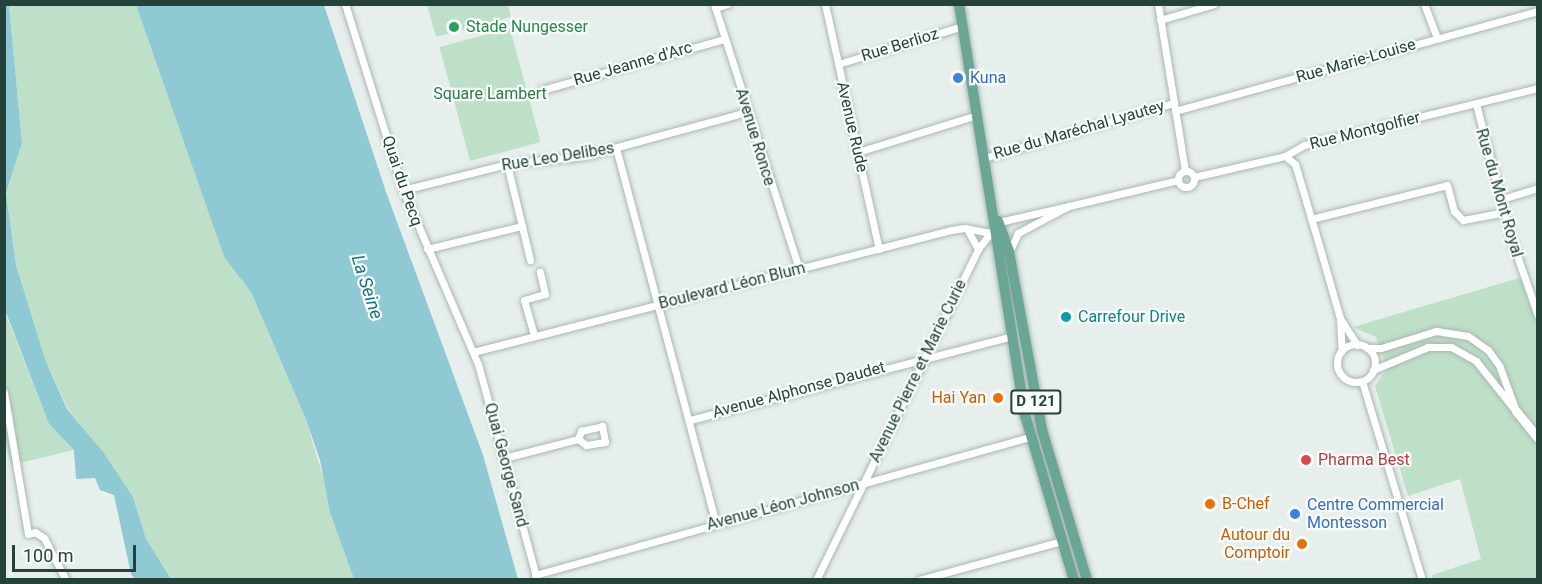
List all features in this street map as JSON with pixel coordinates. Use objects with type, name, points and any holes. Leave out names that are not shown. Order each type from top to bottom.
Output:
[{"type":"main road","name":"D 121","points":[[959,4],[1030,437],[1074,579]]},
{"type":"main road","name":"D 121","points":[[994,227],[1009,252],[1042,430],[1087,579]]},
{"type":"street","name":"Quai du Pecq","points":[[345,4],[403,190],[473,351]]},
{"type":"street","points":[[714,6],[727,4]]},
{"type":"street","name":"Avenue Rude","points":[[825,4],[879,249]]},
{"type":"street","points":[[1158,4],[1185,171],[1194,177]]},
{"type":"street","points":[[1160,20],[1214,4]]},
{"type":"street","points":[[1424,4],[1437,38]]},
{"type":"street","name":"Avenue Ronce","points":[[714,6],[799,269]]},
{"type":"street","name":"Rue Marie-Louise","points":[[1174,107],[1538,11]]},
{"type":"street","name":"Rue Berlioz","points":[[838,64],[963,26]]},
{"type":"street","name":"Rue Jeanne d'Arc","points":[[542,90],[724,39]]},
{"type":"street","name":"Rue Montgolfier","points":[[994,227],[1178,180],[1188,187],[1194,177],[1286,156],[1304,145],[1538,88]]},
{"type":"street","name":"Rue du Mont Royal","points":[[1476,104],[1505,212],[1538,316]]},
{"type":"street","name":"Rue du Maréchal Lyautey","points":[[984,158],[1174,107]]},
{"type":"street","name":"Rue Leo Delibes","points":[[403,190],[507,164],[616,148],[747,112]]},
{"type":"street","points":[[858,152],[977,115]]},
{"type":"street","points":[[616,148],[716,524]]},
{"type":"street","points":[[1286,156],[1294,164],[1340,318],[1342,351],[1337,364],[1340,373],[1352,382],[1362,381],[1373,370],[1428,347],[1451,347],[1476,362],[1538,438]]},
{"type":"street","points":[[507,164],[530,260]]},
{"type":"street","points":[[1178,180],[1185,171]]},
{"type":"street","points":[[1311,219],[1447,185],[1454,210],[1463,220],[1505,212]]},
{"type":"street","points":[[1502,199],[1538,188]]},
{"type":"street","name":"Rue Montgolfier","points":[[1009,252],[1018,234],[1069,206]]},
{"type":"street","points":[[427,249],[522,226]]},
{"type":"street","name":"Boulevard Léon Blum","points":[[473,351],[965,228],[994,227]]},
{"type":"street","name":"Avenue Pierre et Marie Curie","points":[[816,579],[978,249],[994,227]]},
{"type":"street","points":[[965,228],[975,238],[978,249]]},
{"type":"street","points":[[534,335],[524,300],[544,294],[540,272]]},
{"type":"street","points":[[1340,318],[1357,345]]},
{"type":"street","points":[[1342,351],[1357,345],[1381,348],[1436,331],[1464,334],[1484,346],[1499,365],[1516,411]]},
{"type":"street","name":"Avenue Alphonse Daudet","points":[[690,420],[924,357],[1013,336]]},
{"type":"street","points":[[1367,348],[1374,358],[1373,370]]},
{"type":"street","name":"Quai George Sand","points":[[473,351],[536,577]]},
{"type":"street","points":[[1362,381],[1422,579]]},
{"type":"street","points":[[4,392],[28,534],[35,532],[44,538],[66,579]]},
{"type":"street","name":"Avenue Léon Johnson","points":[[536,577],[716,524],[1030,437]]},
{"type":"street","points":[[504,458],[578,439]]},
{"type":"street","points":[[920,579],[1062,541]]},
{"type":"green space","points":[[9,5],[136,5],[224,257],[251,292],[305,417],[354,579],[171,579],[146,540],[133,497],[106,456],[68,409],[46,362],[16,265],[6,193],[22,143]]},
{"type":"green space","name":"Stade Nungesser","points":[[427,5],[508,5],[511,17],[436,37]]},
{"type":"green space","name":"Square Lambert","points":[[510,28],[541,142],[470,161],[439,47]]},
{"type":"green space","points":[[1519,278],[1537,298],[1537,579],[1433,579],[1432,575],[1481,559],[1460,479],[1408,496],[1375,386],[1387,368],[1376,337],[1353,327]]},
{"type":"green space","points":[[4,310],[49,424],[74,450],[11,465],[5,438]]},
{"type":"water","points":[[4,5],[9,5],[22,143],[6,193],[16,265],[46,362],[67,409],[104,453],[133,497],[146,539],[171,579],[135,579],[131,574],[114,495],[100,490],[95,478],[76,479],[74,450],[49,424],[5,310]]},
{"type":"water","name":"La Seine","points":[[136,5],[324,5],[386,192],[483,455],[518,579],[354,579],[330,512],[320,460],[305,417],[251,292],[224,257]]},
{"type":"place","name":"Stade Nungesser","points":[[454,27]]},
{"type":"place","name":"Kuna","points":[[958,78]]},
{"type":"place","name":"Carrefour Drive","points":[[1066,317]]},
{"type":"place","name":"Hai Yan","points":[[998,398]]},
{"type":"place","name":"Pharma Best","points":[[1306,460]]},
{"type":"place","name":"B-Chef","points":[[1210,504]]},
{"type":"place","name":"Centre Commercial Montesson","points":[[1295,514]]},
{"type":"place","name":"Autour du Comptoir","points":[[1302,544]]}]
